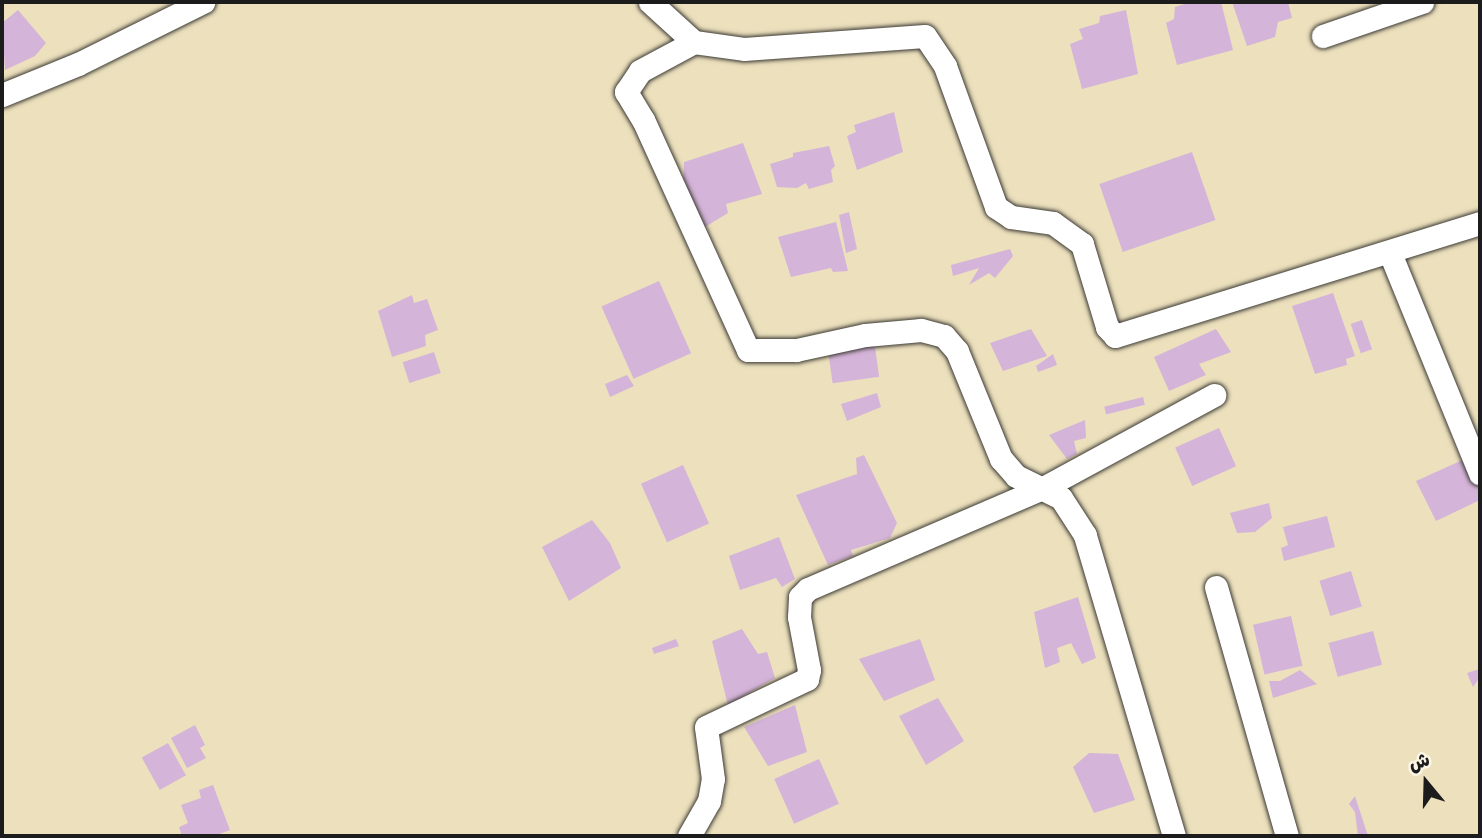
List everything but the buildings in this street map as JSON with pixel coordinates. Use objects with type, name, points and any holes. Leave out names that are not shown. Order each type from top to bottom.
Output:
[{"type":"street","points":[[2,94],[78,64],[203,2]]},
{"type":"street","points":[[650,2],[694,42],[744,49],[925,36],[945,66],[996,206],[1011,217],[1053,223],[1082,244],[1107,327],[1115,336],[1480,223]]},
{"type":"street","points":[[1323,36],[1422,2]]},
{"type":"street","points":[[694,42],[640,71],[625,92],[643,120],[748,350],[796,350],[865,335],[921,330],[944,336],[957,351],[1001,459],[1016,476],[1061,498],[1086,536],[1174,836]]},
{"type":"street","points":[[1390,253],[1480,473]]},
{"type":"street","points":[[689,836],[709,801],[713,779],[706,727],[807,680],[809,670],[799,617],[800,597],[808,589],[1044,488],[1214,395]]},
{"type":"street","points":[[1216,587],[1287,836]]}]
